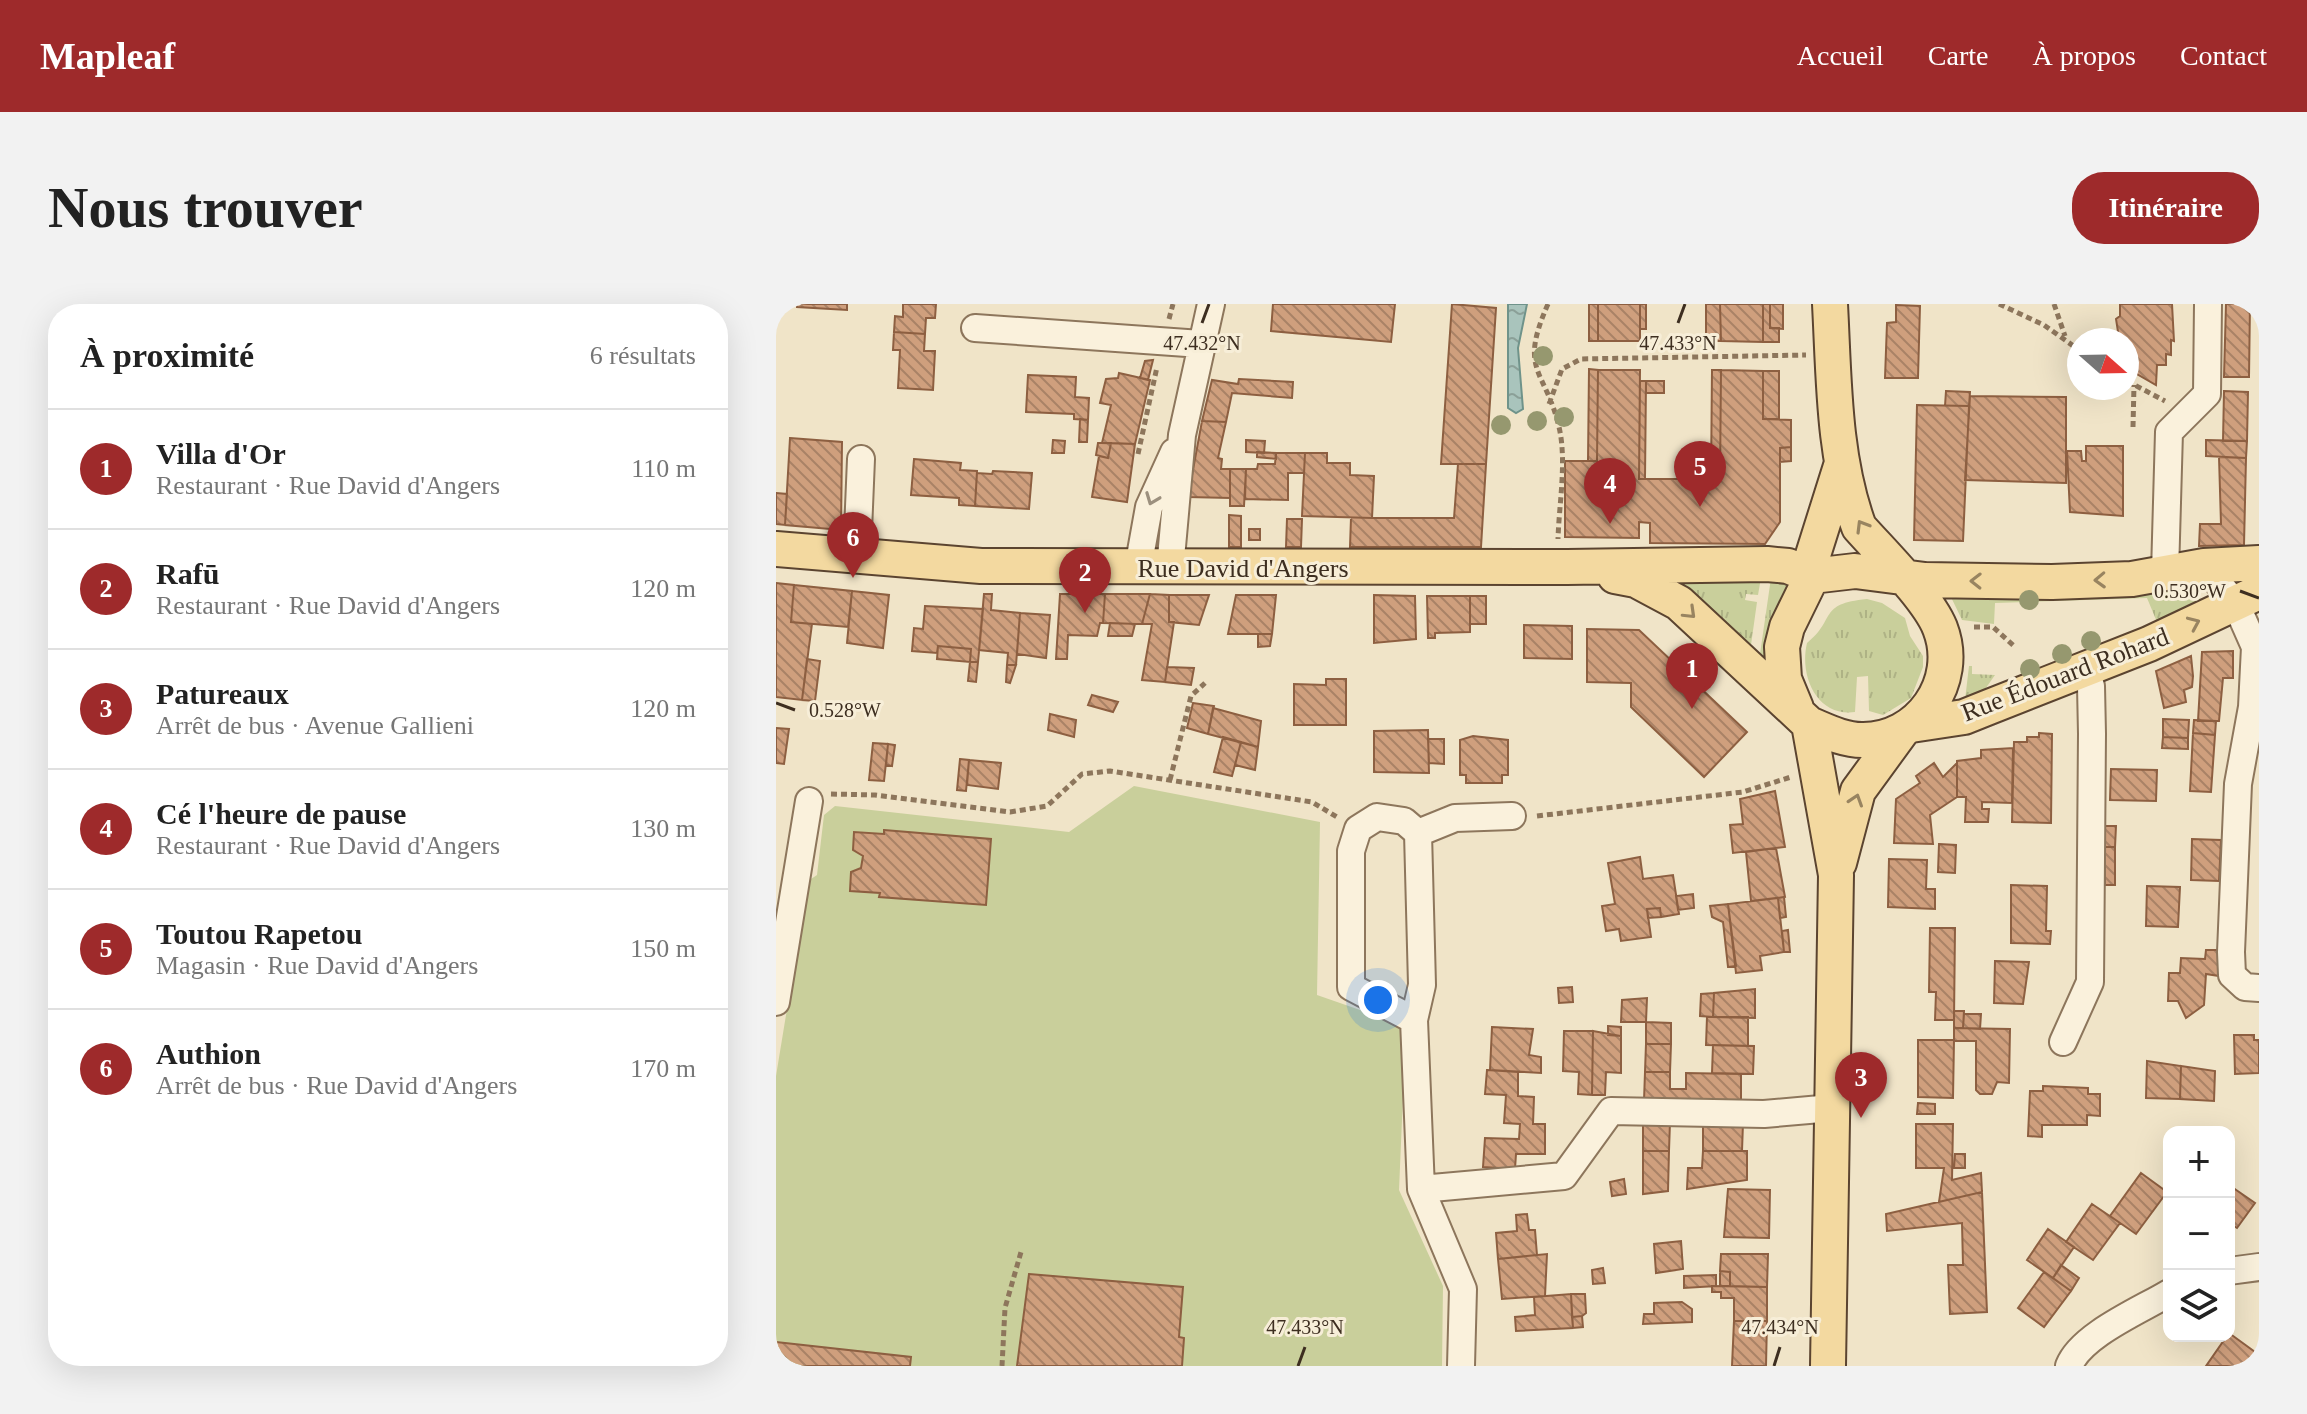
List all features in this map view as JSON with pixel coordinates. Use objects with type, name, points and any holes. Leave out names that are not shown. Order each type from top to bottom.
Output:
[{"type":"main road","points":[[1830,304],[1841,466],[1859,527],[1934,615],[1945,647],[1945,669],[1939,691],[1927,710],[1906,728],[1858,791],[1836,875]]},
{"type":"main road","points":[[1828,1366],[1836,875],[1818,770],[1805,720],[1784,679],[1782,647],[1787,627],[1812,576],[1813,555],[1841,466]]},
{"type":"main road","name":"Rue David d'Angers","points":[[776,549],[981,566],[1562,567],[1767,564],[1788,566],[1812,576]]},
{"type":"main road","points":[[1812,576],[1855,571],[1925,580],[2052,582],[2132,579],[2204,566],[2259,563]]},
{"type":"main road","name":"Rue David d'Angers","points":[[1562,567],[1636,580],[1658,589],[1679,603],[1805,720]]},
{"type":"main road","name":"Rue Édouard Rohard","points":[[1906,728],[1964,717],[2247,598]]},
{"type":"main road","points":[[1805,720],[1852,740],[1882,738],[1906,728]]},
{"type":"street","points":[[1154,568],[1211,304]]},
{"type":"street","points":[[2165,573],[2169,432],[2207,394],[2208,304]]},
{"type":"street","points":[[975,328],[1201,344]]},
{"type":"street","points":[[857,555],[861,459]]},
{"type":"street","points":[[2204,566],[2247,598],[2257,646],[2252,707],[2238,784],[2231,952],[2232,975],[2245,987],[2259,988]]},
{"type":"street","points":[[2063,1042],[2090,982],[2092,734],[2091,686],[2085,668]]},
{"type":"street","points":[[776,1002],[809,801]]},
{"type":"street","points":[[1418,833],[1455,818],[1512,816]]},
{"type":"street","points":[[1414,1020],[1351,987],[1351,851],[1358,829],[1377,817],[1404,821],[1418,833],[1422,985],[1414,1020],[1421,1189],[1463,1289],[1461,1366]]},
{"type":"street","points":[[1421,1189],[1564,1176],[1611,1111],[1764,1114],[1832,1108]]},
{"type":"street","points":[[2235,1270],[2259,1267]]},
{"type":"street","points":[[2069,1366],[2073,1355],[2087,1342],[2163,1297]]},
{"type":"path","points":[[1138,454],[1173,304]]},
{"type":"path","points":[[1548,304],[1538,328],[1533,364],[1559,428],[1562,567]]},
{"type":"path","points":[[1999,304],[2065,337]]},
{"type":"path","points":[[2054,304],[2065,337]]},
{"type":"path","points":[[1549,404],[1562,369],[1581,359],[1809,355]]},
{"type":"path","points":[[2139,388],[2168,403],[2174,427]]},
{"type":"path","points":[[2131,400],[2133,427]]},
{"type":"path","points":[[1974,627],[1993,627],[2014,646]]},
{"type":"path","points":[[1170,780],[1191,696],[1205,683]]},
{"type":"path","points":[[1512,816],[1567,815],[1743,792],[1818,770]]},
{"type":"path","points":[[809,801],[830,794],[875,795],[1010,812],[1047,806],[1082,774],[1110,771],[1312,802],[1358,829]]},
{"type":"path","points":[[1002,1366],[1005,1308],[1021,1252]]},
{"type":"green space","points":[[1772,571],[1791,577],[1768,637],[1764,658],[1760,654]]},
{"type":"green space","points":[[1762,572],[1758,595],[1746,594],[1745,600],[1757,602],[1751,645],[1679,582]]},
{"type":"green space","points":[[2189,579],[2201,601],[2157,622],[2147,598],[1995,603],[1994,624],[1962,620],[1950,595]]},
{"type":"green space","points":[[1867,599],[1882,603],[1905,618],[1910,636],[1923,656],[1923,667],[1911,698],[1883,715],[1869,711],[1868,676],[1857,677],[1855,712],[1842,712],[1821,701],[1809,681],[1806,668],[1807,643],[1834,609],[1851,601]]},
{"type":"green space","points":[[1969,666],[1972,666],[1972,674],[1995,675],[1981,695],[1965,700]]},
{"type":"green space","points":[[1134,786],[1320,822],[1317,995],[1406,1026],[1399,1190],[1443,1286],[1442,1366],[776,1366],[776,1076],[808,881],[817,875],[824,815],[835,806],[1069,832]]},
{"type":"water","points":[[1508,304],[1527,304],[1518,348],[1523,409],[1516,413],[1508,408]]},
{"type":"building","points":[[797,304],[847,304],[847,310],[797,307]]},
{"type":"building","points":[[903,304],[936,304],[935,318],[926,318],[925,334],[894,332],[895,316],[903,317]]},
{"type":"building","points":[[1273,304],[1395,304],[1391,342],[1271,331]]},
{"type":"building","points":[[1452,304],[1496,308],[1486,464],[1441,464]]},
{"type":"building","points":[[1589,304],[1598,304],[1598,341],[1589,341]]},
{"type":"building","points":[[1598,304],[1640,304],[1640,341],[1598,341]]},
{"type":"building","points":[[1640,304],[1646,304],[1646,329],[1640,329]]},
{"type":"building","points":[[1706,304],[1720,304],[1721,341],[1706,341]]},
{"type":"building","points":[[1720,304],[1763,304],[1763,342],[1721,341]]},
{"type":"building","points":[[1763,304],[1770,304],[1770,328],[1779,328],[1779,342],[1763,342]]},
{"type":"building","points":[[1770,304],[1783,304],[1783,329],[1770,328]]},
{"type":"building","points":[[2120,304],[2172,304],[2174,341],[2171,340],[2171,355],[2166,354],[2166,365],[2157,365],[2156,385],[2139,375],[2139,328],[2117,328],[2116,319],[2120,316]]},
{"type":"building","points":[[2226,304],[2250,304],[2249,377],[2224,377]]},
{"type":"building","points":[[1896,305],[1920,306],[1918,378],[1885,378],[1887,323],[1896,322]]},
{"type":"building","points":[[894,332],[925,334],[924,351],[935,351],[933,390],[898,388],[900,350],[893,350]]},
{"type":"building","points":[[1153,360],[1148,380],[1140,378],[1145,361]]},
{"type":"building","points":[[1589,369],[1598,370],[1597,461],[1588,461]]},
{"type":"building","points":[[1598,370],[1640,370],[1639,479],[1720,479],[1721,370],[1763,371],[1763,419],[1791,420],[1791,447],[1780,448],[1780,522],[1765,544],[1650,543],[1650,523],[1639,522],[1639,538],[1565,537],[1565,461],[1597,461]]},
{"type":"building","points":[[1712,370],[1721,370],[1720,479],[1711,479]]},
{"type":"building","points":[[1763,371],[1779,371],[1779,419],[1763,419]]},
{"type":"building","points":[[1119,373],[1150,380],[1135,444],[1102,443],[1111,405],[1100,403],[1106,379],[1118,378]]},
{"type":"building","points":[[1028,375],[1076,377],[1075,397],[1089,398],[1088,420],[1074,419],[1074,414],[1026,412]]},
{"type":"building","points":[[1239,379],[1293,382],[1292,398],[1232,393],[1226,422],[1202,421],[1212,380],[1238,384]]},
{"type":"building","points":[[1640,381],[1646,381],[1645,479],[1639,479]]},
{"type":"building","points":[[1646,381],[1664,381],[1664,393],[1646,393]]},
{"type":"building","points":[[1946,391],[1970,392],[1969,406],[1945,406]]},
{"type":"building","points":[[2224,391],[2248,392],[2247,441],[2223,441]]},
{"type":"building","points":[[1970,396],[2066,397],[2066,483],[1965,480]]},
{"type":"building","points":[[1917,405],[1969,406],[1963,541],[1914,540]]},
{"type":"building","points":[[1080,419],[1088,420],[1087,442],[1079,442]]},
{"type":"building","points":[[1202,421],[1226,422],[1218,458],[1222,459],[1221,469],[1230,469],[1230,498],[1188,497]]},
{"type":"building","points":[[790,438],[842,442],[841,530],[785,525]]},
{"type":"building","points":[[1053,440],[1065,441],[1064,453],[1052,453]]},
{"type":"building","points":[[1246,440],[1265,441],[1264,453],[1246,452]]},
{"type":"building","points":[[2206,440],[2247,441],[2246,458],[2206,456]]},
{"type":"building","points":[[1098,443],[1111,443],[1108,458],[1096,455]]},
{"type":"building","points":[[1111,443],[1135,444],[1127,502],[1092,497],[1099,456],[1108,458]]},
{"type":"building","points":[[2086,446],[2123,446],[2123,516],[2070,512],[2067,451],[2081,451],[2082,461],[2086,461]]},
{"type":"building","points":[[1791,447],[1791,461],[1780,462],[1780,448]]},
{"type":"building","points":[[1257,452],[1276,453],[1276,459],[1257,457]]},
{"type":"building","points":[[1276,453],[1305,453],[1304,473],[1288,473],[1288,500],[1245,499],[1246,469],[1257,469],[1258,464],[1275,464]]},
{"type":"building","points":[[1305,453],[1327,453],[1327,463],[1350,463],[1350,475],[1374,476],[1372,518],[1302,516]]},
{"type":"building","points":[[2219,457],[2246,458],[2244,545],[2199,546],[2200,524],[2221,524]]},
{"type":"building","points":[[914,459],[961,463],[960,470],[977,471],[975,506],[959,505],[959,498],[911,495]]},
{"type":"building","points":[[1458,464],[1486,464],[1481,547],[1350,547],[1351,518],[1454,518]]},
{"type":"building","points":[[1230,469],[1246,469],[1244,506],[1230,506]]},
{"type":"building","points":[[993,471],[1032,473],[1029,509],[975,506],[977,473],[992,474]]},
{"type":"building","points":[[776,493],[787,494],[785,525],[776,524]]},
{"type":"building","points":[[1229,515],[1241,516],[1241,547],[1229,547]]},
{"type":"building","points":[[1287,519],[1302,519],[1301,547],[1286,547]]},
{"type":"building","points":[[1249,529],[1260,529],[1260,540],[1249,540]]},
{"type":"building","points":[[776,583],[794,585],[791,622],[812,624],[802,700],[776,697]]},
{"type":"building","points":[[794,585],[852,591],[848,627],[791,622]]},
{"type":"building","points":[[852,591],[889,595],[883,648],[847,643]]},
{"type":"building","points":[[984,594],[992,594],[991,610],[1020,613],[1016,665],[1007,665],[1008,653],[979,650]]},
{"type":"building","points":[[1060,594],[1105,594],[1103,623],[1100,623],[1097,636],[1068,635],[1067,659],[1056,659]]},
{"type":"building","points":[[1105,594],[1150,594],[1142,624],[1103,623]]},
{"type":"building","points":[[1150,594],[1169,595],[1169,622],[1174,622],[1165,682],[1142,680],[1152,624],[1142,624]]},
{"type":"building","points":[[1169,595],[1209,595],[1199,625],[1169,622]]},
{"type":"building","points":[[1236,595],[1276,595],[1272,634],[1228,634]]},
{"type":"building","points":[[1374,595],[1415,596],[1416,639],[1374,643]]},
{"type":"building","points":[[1427,596],[1470,596],[1470,632],[1435,633],[1435,638],[1428,638]]},
{"type":"building","points":[[1470,596],[1486,596],[1486,624],[1470,624]]},
{"type":"building","points":[[925,606],[983,609],[978,662],[970,662],[971,649],[938,646],[937,653],[912,651],[914,628],[923,629]]},
{"type":"building","points":[[1020,613],[1050,615],[1046,658],[1017,654]]},
{"type":"building","points":[[1110,623],[1135,624],[1132,636],[1108,636]]},
{"type":"building","points":[[1524,625],[1572,626],[1572,659],[1524,658]]},
{"type":"building","points":[[1587,629],[1639,630],[1747,732],[1704,777],[1631,707],[1631,683],[1587,682]]},
{"type":"building","points":[[1258,634],[1272,634],[1270,646],[1258,647]]},
{"type":"building","points":[[938,646],[971,649],[970,662],[937,659]]},
{"type":"building","points":[[2233,651],[2233,678],[2223,678],[2219,721],[2198,721],[2202,652]]},
{"type":"building","points":[[2191,656],[2192,687],[2184,690],[2186,702],[2164,708],[2156,671]]},
{"type":"building","points":[[807,659],[820,661],[815,701],[802,700]]},
{"type":"building","points":[[970,662],[978,662],[976,682],[968,681]]},
{"type":"building","points":[[1007,665],[1016,665],[1010,683],[1006,682]]},
{"type":"building","points":[[1167,667],[1194,668],[1191,685],[1165,682]]},
{"type":"building","points":[[1326,679],[1346,679],[1346,725],[1294,725],[1294,684],[1326,685]]},
{"type":"building","points":[[1092,695],[1118,702],[1113,712],[1088,705]]},
{"type":"building","points":[[1193,703],[1214,706],[1208,734],[1187,728]]},
{"type":"building","points":[[1213,708],[1261,721],[1258,747],[1208,734]]},
{"type":"building","points":[[1050,714],[1076,720],[1074,737],[1048,730]]},
{"type":"building","points":[[2163,719],[2189,720],[2188,738],[2163,737]]},
{"type":"building","points":[[2194,720],[2216,721],[2215,735],[2193,733]]},
{"type":"building","points":[[776,728],[789,729],[784,764],[776,763]]},
{"type":"building","points":[[1428,730],[1429,773],[1374,772],[1374,731]]},
{"type":"building","points":[[2039,733],[2052,734],[2051,823],[2012,822],[2014,742],[2027,742],[2027,737],[2039,737]]},
{"type":"building","points":[[2193,733],[2215,735],[2211,792],[2190,791]]},
{"type":"building","points":[[1473,736],[1508,740],[1508,775],[1502,775],[1502,783],[1466,783],[1466,775],[1460,775],[1460,740]]},
{"type":"building","points":[[1223,737],[1241,742],[1232,776],[1214,772]]},
{"type":"building","points":[[2163,737],[2188,738],[2188,749],[2162,748]]},
{"type":"building","points":[[1428,739],[1444,739],[1444,764],[1429,763]]},
{"type":"building","points":[[1241,742],[1258,747],[1255,770],[1235,765]]},
{"type":"building","points":[[873,743],[888,744],[884,781],[869,780]]},
{"type":"building","points":[[888,744],[895,745],[892,766],[886,765]]},
{"type":"building","points":[[2013,748],[2012,803],[1982,802],[1982,809],[1989,809],[1988,822],[1965,822],[1966,797],[1957,797],[1957,761],[1981,758],[1981,750]]},
{"type":"building","points":[[960,759],[969,760],[966,791],[957,790]]},
{"type":"building","points":[[969,760],[1001,763],[998,789],[967,785]]},
{"type":"building","points":[[1934,763],[1943,777],[1957,763],[1957,797],[1930,815],[1933,844],[1894,843],[1896,799],[1920,783],[1916,776]]},
{"type":"building","points":[[2111,769],[2157,770],[2156,801],[2110,800]]},
{"type":"building","points":[[1775,791],[1785,847],[1733,853],[1730,825],[1743,824],[1740,799]]},
{"type":"building","points":[[2104,826],[2116,826],[2115,847],[2105,847]]},
{"type":"building","points":[[884,830],[991,839],[986,905],[879,897],[880,893],[850,891],[851,872],[861,868],[863,856],[853,850],[854,832],[884,834]]},
{"type":"building","points":[[2192,839],[2221,840],[2219,881],[2191,880]]},
{"type":"building","points":[[1939,844],[1956,845],[1955,873],[1938,872]]},
{"type":"building","points":[[2105,847],[2115,847],[2115,885],[2105,885]]},
{"type":"building","points":[[1776,848],[1785,897],[1751,901],[1746,852]]},
{"type":"building","points":[[1640,857],[1643,879],[1673,875],[1679,914],[1661,917],[1660,908],[1647,909],[1651,937],[1621,941],[1619,929],[1606,931],[1602,906],[1615,904],[1608,863]]},
{"type":"building","points":[[1889,859],[1927,860],[1926,889],[1935,889],[1935,909],[1888,907]]},
{"type":"building","points":[[2011,885],[2047,886],[2046,931],[2051,931],[2050,944],[2011,943]]},
{"type":"building","points":[[2147,886],[2180,887],[2178,927],[2146,926]]},
{"type":"building","points":[[1693,894],[1694,908],[1678,910],[1676,896]]},
{"type":"building","points":[[1784,897],[1786,917],[1780,918],[1778,898]]},
{"type":"building","points":[[1778,898],[1784,952],[1760,956],[1762,970],[1736,973],[1728,904]]},
{"type":"building","points":[[1728,904],[1736,966],[1728,967],[1723,922],[1712,917],[1710,906]]},
{"type":"building","points":[[1660,908],[1661,917],[1648,918],[1647,909]]},
{"type":"building","points":[[1930,928],[1955,928],[1954,1020],[1935,1020],[1936,992],[1929,992]]},
{"type":"building","points":[[1788,930],[1790,952],[1784,952],[1782,931]]},
{"type":"building","points":[[2206,950],[2220,950],[2219,976],[2206,974],[2204,1005],[2186,1018],[2178,1001],[2168,1001],[2169,973],[2180,973],[2181,958],[2205,959]]},
{"type":"building","points":[[1995,961],[2029,962],[2023,1004],[1994,1003]]},
{"type":"building","points":[[1572,987],[1573,1002],[1559,1003],[1558,988]]},
{"type":"building","points":[[1755,989],[1755,1018],[1713,1017],[1714,993]]},
{"type":"building","points":[[1714,993],[1713,1017],[1700,1016],[1701,994]]},
{"type":"building","points":[[1647,998],[1646,1022],[1621,1022],[1622,1000]]},
{"type":"building","points":[[1954,1011],[1964,1011],[1963,1028],[1954,1028]]},
{"type":"building","points":[[1964,1014],[1981,1014],[1980,1029],[1963,1028]]},
{"type":"building","points":[[1707,1017],[1748,1017],[1748,1046],[1706,1045]]},
{"type":"building","points":[[1646,1022],[1671,1023],[1671,1044],[1646,1044]]},
{"type":"building","points":[[1608,1026],[1621,1027],[1621,1036],[1608,1035]]},
{"type":"building","points":[[1492,1027],[1533,1029],[1529,1055],[1541,1057],[1541,1073],[1490,1070]]},
{"type":"building","points":[[1954,1028],[2010,1029],[2009,1083],[1997,1082],[1992,1094],[1980,1094],[1976,1090],[1976,1041],[1954,1041]]},
{"type":"building","points":[[1564,1031],[1593,1031],[1592,1095],[1578,1094],[1579,1072],[1563,1071]]},
{"type":"building","points":[[1593,1031],[1621,1036],[1621,1073],[1606,1072],[1605,1095],[1592,1095]]},
{"type":"building","points":[[2234,1035],[2254,1035],[2254,1040],[2259,1040],[2259,1073],[2235,1074]]},
{"type":"building","points":[[1918,1040],[1954,1040],[1953,1098],[1918,1097]]},
{"type":"building","points":[[1646,1044],[1671,1044],[1670,1072],[1645,1072]]},
{"type":"building","points":[[1713,1045],[1754,1046],[1753,1074],[1712,1073]]},
{"type":"building","points":[[2147,1061],[2181,1066],[2180,1099],[2146,1098]]},
{"type":"building","points":[[2181,1066],[2215,1071],[2214,1101],[2180,1099]]},
{"type":"building","points":[[1487,1070],[1518,1072],[1518,1096],[1534,1097],[1533,1124],[1545,1124],[1545,1154],[1516,1154],[1515,1169],[1483,1167],[1485,1138],[1519,1139],[1520,1124],[1504,1123],[1506,1095],[1485,1094]]},
{"type":"building","points":[[1645,1072],[1670,1072],[1670,1089],[1686,1089],[1686,1073],[1741,1074],[1741,1103],[1644,1101]]},
{"type":"building","points":[[2043,1086],[2088,1088],[2088,1094],[2100,1094],[2100,1116],[2087,1115],[2087,1125],[2042,1125],[2042,1137],[2028,1136],[2030,1091],[2043,1091]]},
{"type":"building","points":[[1918,1103],[1935,1104],[1935,1114],[1917,1114]]},
{"type":"building","points":[[1643,1122],[1670,1122],[1669,1151],[1643,1151]]},
{"type":"building","points":[[1703,1123],[1743,1123],[1742,1151],[1703,1151]]},
{"type":"building","points":[[1916,1124],[1953,1124],[1952,1180],[1981,1173],[1982,1192],[1939,1202],[1944,1168],[1916,1168]]},
{"type":"building","points":[[1643,1151],[1669,1151],[1668,1191],[1643,1194]]},
{"type":"building","points":[[1703,1151],[1747,1151],[1747,1180],[1687,1189],[1688,1168],[1702,1168]]},
{"type":"building","points":[[1955,1154],[1965,1154],[1965,1168],[1954,1168]]},
{"type":"building","points":[[2141,1173],[2163,1189],[2163,1197],[2136,1234],[2110,1216]]},
{"type":"building","points":[[1624,1179],[1626,1194],[1612,1196],[1610,1182]]},
{"type":"building","points":[[1728,1189],[1770,1190],[1769,1238],[1724,1237]]},
{"type":"building","points":[[2235,1189],[2255,1203],[2235,1227]]},
{"type":"building","points":[[1982,1192],[1987,1312],[1950,1314],[1948,1265],[1963,1265],[1962,1223],[1887,1231],[1886,1214]]},
{"type":"building","points":[[2092,1204],[2120,1223],[2093,1260],[2066,1242]]},
{"type":"building","points":[[1527,1214],[1529,1230],[1535,1230],[1537,1255],[1498,1259],[1496,1233],[1517,1231],[1516,1215]]},
{"type":"building","points":[[2048,1229],[2074,1247],[2053,1278],[2027,1260]]},
{"type":"building","points":[[1681,1241],[1683,1269],[1656,1273],[1654,1244]]},
{"type":"building","points":[[1547,1254],[1545,1296],[1502,1299],[1498,1259]]},
{"type":"building","points":[[1721,1254],[1768,1254],[1767,1287],[1730,1286],[1730,1272],[1720,1271]]},
{"type":"building","points":[[2061,1265],[2079,1278],[2071,1291],[2053,1278]]},
{"type":"building","points":[[1603,1268],[1605,1283],[1593,1284],[1592,1270]]},
{"type":"building","points":[[1720,1271],[1730,1272],[1730,1286],[1720,1286]]},
{"type":"building","points":[[2044,1272],[2071,1291],[2044,1327],[2018,1308]]},
{"type":"building","points":[[1029,1274],[1183,1287],[1179,1337],[1184,1338],[1182,1366],[1017,1366]]},
{"type":"building","points":[[1716,1275],[1716,1286],[1684,1288],[1684,1276]]},
{"type":"building","points":[[1712,1286],[1767,1287],[1767,1321],[1734,1321],[1734,1298],[1721,1298],[1721,1292],[1712,1292]]},
{"type":"building","points":[[1571,1294],[1573,1328],[1516,1331],[1515,1317],[1535,1315],[1534,1297]]},
{"type":"building","points":[[1571,1294],[1585,1294],[1586,1313],[1582,1316],[1572,1317]]},
{"type":"building","points":[[1682,1302],[1692,1309],[1692,1322],[1643,1324],[1644,1314],[1654,1314],[1654,1303]]},
{"type":"building","points":[[1582,1316],[1583,1327],[1573,1328],[1572,1317]]},
{"type":"building","points":[[1734,1321],[1767,1321],[1766,1366],[1732,1366]]},
{"type":"building","points":[[2235,1337],[2255,1352],[2245,1366],[2206,1366],[2223,1342],[2235,1342]]},
{"type":"building","points":[[776,1342],[911,1357],[910,1366],[776,1366]]},
{"type":"place","name":"Toutou Rapetou","points":[[1700,507]]},
{"type":"place","name":"Cé l'heure de pause","points":[[1610,524]]},
{"type":"place","name":"Authion","points":[[853,578]]},
{"type":"place","name":"Rafū","points":[[1085,613]]},
{"type":"place","name":"Villa d'Or","points":[[1692,709]]},
{"type":"place","name":"Patureaux","points":[[1861,1118]]}]
